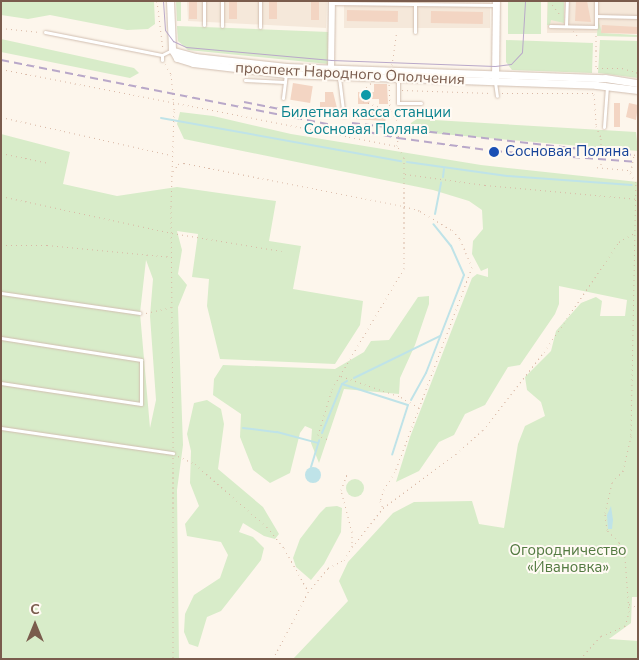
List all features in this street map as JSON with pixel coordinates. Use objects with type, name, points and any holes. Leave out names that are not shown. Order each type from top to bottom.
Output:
[{"type":"street","points":[[170,1],[173,50]]},
{"type":"street","points":[[331,73],[332,2]]},
{"type":"street","points":[[495,78],[496,3]]},
{"type":"street","name":"проспект Народного Ополчения","points":[[173,50],[195,57],[286,70],[495,78],[607,85],[638,90]]},
{"type":"street","name":"проспект Народного Ополчения","points":[[331,73],[339,76],[386,78],[605,78],[638,90]]},
{"type":"lane","points":[[204,1],[204,25]]},
{"type":"lane","points":[[222,1],[222,26]]},
{"type":"lane","points":[[260,1],[260,27]]},
{"type":"lane","points":[[566,24],[567,1]]},
{"type":"lane","points":[[550,26],[566,24],[596,27],[596,1]]},
{"type":"lane","points":[[332,2],[496,3]]},
{"type":"lane","points":[[415,4],[415,32]]},
{"type":"lane","points":[[596,16],[638,18]]},
{"type":"lane","points":[[46,32],[163,54],[173,50]]},
{"type":"lane","points":[[162,60],[163,54]]},
{"type":"lane","points":[[283,98],[286,70]]},
{"type":"lane","points":[[339,76],[344,116]]},
{"type":"lane","points":[[398,78],[398,103],[422,103]]},
{"type":"lane","points":[[495,78],[497,96]]},
{"type":"lane","points":[[245,80],[285,82]]},
{"type":"lane","points":[[604,127],[607,85]]},
{"type":"lane","points":[[1,293],[140,313]]},
{"type":"lane","points":[[1,338],[140,360],[141,404],[1,383]]},
{"type":"lane","points":[[1,428],[173,453]]},
{"type":"path","points":[[157,1],[158,28],[163,54]]},
{"type":"path","points":[[549,1],[566,24]]},
{"type":"path","points":[[596,27],[596,75]]},
{"type":"path","points":[[1,28],[46,32]]},
{"type":"path","points":[[392,66],[397,31]]},
{"type":"path","points":[[162,60],[171,74],[173,104],[171,177],[173,659]]},
{"type":"path","points":[[596,68],[609,66],[638,73]]},
{"type":"path","points":[[1,69],[173,104],[402,146]]},
{"type":"path","points":[[327,439],[318,435],[326,404],[340,376],[404,268],[404,157],[397,146],[400,124],[390,110],[386,78]]},
{"type":"path","points":[[596,89],[596,126],[601,138],[601,167]]},
{"type":"path","points":[[364,101],[390,110]]},
{"type":"path","points":[[1,117],[173,155]]},
{"type":"path","points":[[1,153],[49,163]]},
{"type":"path","points":[[580,659],[601,636],[625,626],[628,604],[625,557],[619,542],[607,530],[605,513],[612,482],[623,471],[631,435],[636,182],[632,173],[634,155],[638,153]]},
{"type":"path","points":[[593,155],[601,155]]},
{"type":"path","points":[[171,177],[178,164],[184,163],[404,206],[420,211],[452,230],[460,239],[472,267],[395,472],[384,489],[380,501],[383,508]]},
{"type":"path","points":[[594,167],[632,173]]},
{"type":"path","points":[[404,174],[492,186],[638,199]]},
{"type":"path","points":[[1,196],[172,233],[282,251]]},
{"type":"path","points":[[273,659],[308,592],[328,568],[344,560],[383,508],[456,454],[483,430],[544,352],[619,242],[635,233]]},
{"type":"path","points":[[1,245],[47,245],[172,257]]},
{"type":"path","points":[[140,313],[172,307]]},
{"type":"path","points":[[340,376],[401,397],[419,408]]},
{"type":"path","points":[[173,453],[195,464],[267,527],[284,548],[308,592]]},
{"type":"path","points":[[348,472],[341,490],[352,532],[352,547]]},
{"type":"path","points":[[628,604],[638,608]]},
{"type":"shaded area","points":[[187,1],[327,1],[326,28],[188,21]]},
{"type":"shaded area","points":[[344,1],[490,1],[490,28],[344,28]]},
{"type":"shaded area","points":[[547,1],[638,1],[638,33],[547,33]]},
{"type":"green space","points":[[1,1],[154,1],[155,24],[148,29],[127,30],[50,15],[28,19],[1,15]]},
{"type":"green space","points":[[176,1],[181,1],[181,21],[177,21]]},
{"type":"green space","points":[[508,1],[541,1],[541,34],[508,34]]},
{"type":"green space","points":[[548,1],[564,1],[564,23],[551,20],[550,25],[547,25]]},
{"type":"green space","points":[[598,19],[602,33],[638,35],[638,37],[597,36]]},
{"type":"green space","points":[[177,26],[329,32],[328,64],[188,50],[178,41]]},
{"type":"green space","points":[[1,39],[134,68],[139,73],[130,78],[1,52]]},
{"type":"green space","points":[[506,40],[593,43],[592,73],[512,70],[506,62]]},
{"type":"green space","points":[[600,40],[638,41],[638,78],[598,73]]},
{"type":"green space","name":"Огородничество «Ивановка»","points":[[180,112],[213,116],[291,134],[481,165],[638,182],[638,597],[632,597],[631,623],[609,639],[638,641],[638,659],[293,659],[348,601],[339,581],[348,562],[393,513],[414,502],[472,501],[479,524],[504,528],[518,444],[525,426],[545,416],[541,402],[527,390],[525,377],[551,351],[556,331],[581,303],[596,297],[602,301],[600,316],[625,316],[627,300],[559,286],[559,304],[555,314],[520,365],[508,367],[485,405],[465,414],[454,435],[439,442],[419,471],[396,482],[410,437],[472,278],[477,274],[488,277],[488,268],[481,271],[472,254],[473,241],[483,229],[482,210],[469,201],[433,190],[184,139],[177,124]]},
{"type":"green space","points":[[417,119],[636,132],[638,151],[419,132],[411,128],[411,123]]},
{"type":"green space","points":[[1,134],[70,152],[63,184],[117,196],[177,187],[276,201],[269,241],[301,246],[293,289],[363,301],[360,325],[335,364],[220,359],[207,306],[209,279],[192,277],[198,234],[177,231],[182,250],[178,274],[187,285],[178,307],[183,445],[177,490],[179,659],[1,659]],"holes":[[[146,260],[153,279],[150,316],[156,400],[150,428],[140,313]]]},
{"type":"green space","points":[[429,296],[429,304],[415,345],[400,378],[399,394],[344,389],[319,463],[311,443],[312,429],[305,426],[300,433],[290,473],[270,483],[253,470],[240,437],[241,414],[213,395],[214,379],[223,365],[335,369],[364,352],[371,341],[389,340],[418,297]]},
{"type":"green space","points":[[207,400],[221,409],[224,424],[218,469],[263,507],[279,534],[275,539],[264,536],[243,523],[239,532],[253,537],[264,548],[261,560],[221,611],[207,617],[198,647],[189,644],[184,632],[185,614],[194,595],[220,578],[228,555],[221,542],[187,536],[185,524],[199,506],[190,483],[191,451],[187,434],[194,403]]},
{"type":"green space","points":[[351,479],[359,479],[364,484],[362,495],[351,497],[346,492],[346,484]]},
{"type":"green space","points":[[337,506],[342,508],[341,532],[324,564],[311,580],[296,567],[293,558],[300,539],[320,513],[326,507]]},
{"type":"water","points":[[310,467],[316,467],[321,472],[319,481],[310,483],[305,478],[305,472]]},
{"type":"water","points":[[611,506],[612,529],[608,529],[607,515]]},
{"type":"building","points":[[189,1],[197,1],[197,19],[189,19]]},
{"type":"building","points":[[229,1],[237,1],[237,19],[229,19]]},
{"type":"building","points":[[269,1],[277,1],[277,19],[269,19]]},
{"type":"building","points":[[311,1],[319,1],[319,20],[311,20]]},
{"type":"building","points":[[576,1],[587,1],[591,22],[575,21]]},
{"type":"building","points":[[347,10],[398,11],[398,22],[347,21]]},
{"type":"building","points":[[431,11],[483,12],[483,24],[431,23]]},
{"type":"building","points":[[602,25],[638,27],[638,34],[601,33]]},
{"type":"building","points":[[293,83],[313,86],[310,103],[290,100]]},
{"type":"building","points":[[374,84],[387,84],[388,104],[379,104],[379,99],[370,99],[369,104],[358,104],[358,92],[374,92]]},
{"type":"building","points":[[325,92],[333,92],[337,108],[320,108],[320,102],[325,102]]},
{"type":"building","points":[[614,103],[620,103],[620,127],[614,127]]},
{"type":"building","points":[[629,103],[638,105],[636,120],[626,117]]},
{"type":"building","points":[[356,111],[386,113],[385,121],[355,119]]},
{"type":"waterway","points":[[161,118],[401,161]]},
{"type":"waterway","points":[[407,162],[507,176],[632,185]]},
{"type":"waterway","points":[[443,177],[444,169]]},
{"type":"waterway","points":[[435,214],[441,183]]},
{"type":"waterway","points":[[411,400],[426,373],[464,275],[451,246],[433,224]]},
{"type":"waterway","points":[[354,378],[440,336]]},
{"type":"waterway","points":[[322,433],[342,384],[347,381]]},
{"type":"waterway","points":[[342,384],[408,405],[392,455]]},
{"type":"waterway","points":[[243,428],[277,432],[318,443]]},
{"type":"waterway","points":[[311,467],[319,440]]},
{"type":"tram line","points":[[163,1],[165,30],[173,41],[186,47],[331,60],[495,66],[511,64],[522,52],[525,1]]},
{"type":"railway","points":[[1,60],[398,138],[494,151],[638,162]]},
{"type":"railway","points":[[244,102],[310,115]]},
{"type":"railway","points":[[352,123],[633,155]]},
{"type":"place","name":"Билетная касса станции Сосновая Поляна","points":[[366,95]]},
{"type":"place","name":"Сосновая Поляна","points":[[494,152]]}]
